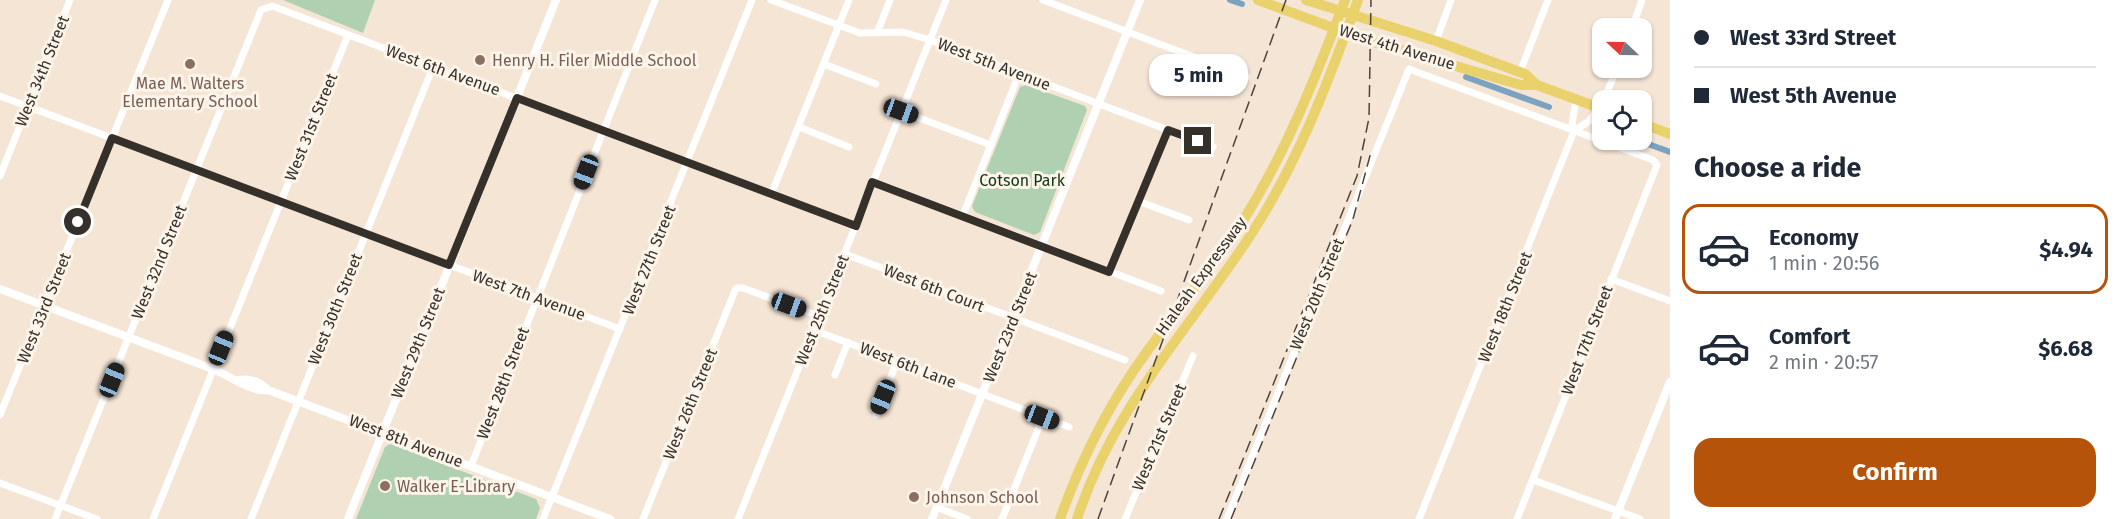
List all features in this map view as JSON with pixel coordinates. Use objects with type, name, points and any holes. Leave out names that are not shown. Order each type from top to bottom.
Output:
[{"type":"main road","name":"West 4th Avenue","points":[[1258,0],[1347,33],[1521,85],[1537,85]]},
{"type":"main road","name":"West 4th Avenue","points":[[1306,0],[1343,5],[1353,14],[1520,72],[1537,85],[1592,104]]},
{"type":"main road","points":[[1347,33],[1358,0]]},
{"type":"main road","points":[[1334,28],[1343,5]]},
{"type":"main road","name":"Hialeah Expressway","points":[[1060,519],[1094,437],[1147,351],[1209,270],[1237,229],[1278,160],[1308,95],[1334,28]]},
{"type":"main road","name":"Hialeah Expressway","points":[[1077,519],[1108,443],[1150,373],[1263,217],[1292,166],[1322,100],[1347,33]]},
{"type":"main road","points":[[1652,127],[1670,134]]},
{"type":"street","name":"West 34th Street","points":[[0,176],[70,0]]},
{"type":"street","name":"West 33rd Street","points":[[0,415],[168,0]]},
{"type":"street","name":"West 29th Street","points":[[348,519],[556,0]]},
{"type":"street","name":"West 28th Street","points":[[471,466],[655,0]]},
{"type":"street","name":"West 27th Street","points":[[543,519],[688,164],[752,0]]},
{"type":"street","name":"West 5th Avenue","points":[[771,0],[860,33],[903,32],[930,40],[1213,147]]},
{"type":"street","points":[[771,195],[849,0]]},
{"type":"street","points":[[877,33],[890,0]]},
{"type":"street","name":"West 25th Street","points":[[738,519],[946,0]]},
{"type":"street","points":[[1043,0],[1247,77]]},
{"type":"street","name":"West 23rd Street","points":[[932,519],[1140,0]]},
{"type":"street","points":[[1436,41],[1451,0]]},
{"type":"street","points":[[1520,72],[1548,0]]},
{"type":"street","points":[[1636,18],[1642,0]]},
{"type":"street","name":"West 6th Avenue","points":[[266,6],[272,6],[433,66],[856,226]]},
{"type":"street","name":"West 32nd Street","points":[[55,519],[261,10],[266,6]]},
{"type":"street","name":"West 31st Street","points":[[153,519],[348,35]]},
{"type":"street","points":[[824,64],[876,84]]},
{"type":"street","name":"West 30th Street","points":[[251,519],[433,66]]},
{"type":"street","name":"West 20th Street","points":[[1227,519],[1409,69],[1574,131]]},
{"type":"street","points":[[963,215],[1019,74]]},
{"type":"street","name":"West 7th Avenue","points":[[0,96],[620,329]]},
{"type":"street","points":[[1574,131],[1572,124],[1576,100]]},
{"type":"street","points":[[901,111],[991,145]]},
{"type":"street","name":"West 18th Street","points":[[1419,519],[1574,131],[1592,118]]},
{"type":"street","points":[[799,127],[849,147]]},
{"type":"street","points":[[1109,272],[1168,130]]},
{"type":"street","name":"West 17th Street","points":[[1517,519],[1656,169],[1656,162],[1574,131]]},
{"type":"street","points":[[872,182],[1161,291]]},
{"type":"street","points":[[1138,201],[1189,220]]},
{"type":"street","name":"West 6th Court","points":[[845,254],[1125,360]]},
{"type":"street","points":[[1611,279],[1670,302]]},
{"type":"street","name":"West 26th Street","points":[[643,519],[736,288],[743,288],[819,316]]},
{"type":"street","name":"West 8th Avenue","points":[[0,289],[239,380],[247,379],[262,384],[268,390],[610,519]]},
{"type":"street","name":"West 6th Lane","points":[[814,330],[1069,427]]},
{"type":"street","points":[[835,375],[848,342]]},
{"type":"street","name":"West 21st Street","points":[[1125,519],[1193,356]]},
{"type":"street","points":[[876,415],[897,361]]},
{"type":"street","points":[[1617,515],[1670,382]]},
{"type":"street","points":[[1002,519],[1042,417]]},
{"type":"street","points":[[1533,480],[1617,515],[1640,519]]},
{"type":"street","points":[[0,483],[97,519]]},
{"type":"street","points":[[936,507],[967,519]]},
{"type":"green space","points":[[283,0],[375,0],[363,33]]},
{"type":"green space","name":"Cotson Park","points":[[1026,85],[1085,106],[1087,110],[1040,232],[1034,235],[975,212],[972,206],[1020,87]]},
{"type":"green space","points":[[390,444],[536,499],[540,508],[536,519],[356,519],[385,447]]},
{"type":"waterway","points":[[1230,0],[1242,4]]},
{"type":"waterway","points":[[1466,77],[1549,107]]},
{"type":"waterway","points":[[1652,145],[1670,152]]},
{"type":"railway","points":[[1098,519],[1286,0]]},
{"type":"railway","points":[[1219,519],[1357,176],[1369,118],[1371,0]]},
{"type":"railway","points":[[1231,519],[1353,219],[1371,152]]},
{"type":"place","name":"Henry H. Filer Middle School","points":[[480,60]]},
{"type":"place","name":"Mae M. Walters Elementary School","points":[[190,64]]},
{"type":"place","name":"Walker E-Library","points":[[385,486]]},
{"type":"place","name":"Johnson School","points":[[914,497]]},
{"type":"route","points":[[78,222],[112,138],[449,265],[517,98],[856,226],[872,182],[1109,272],[1168,130],[1198,141]]}]
